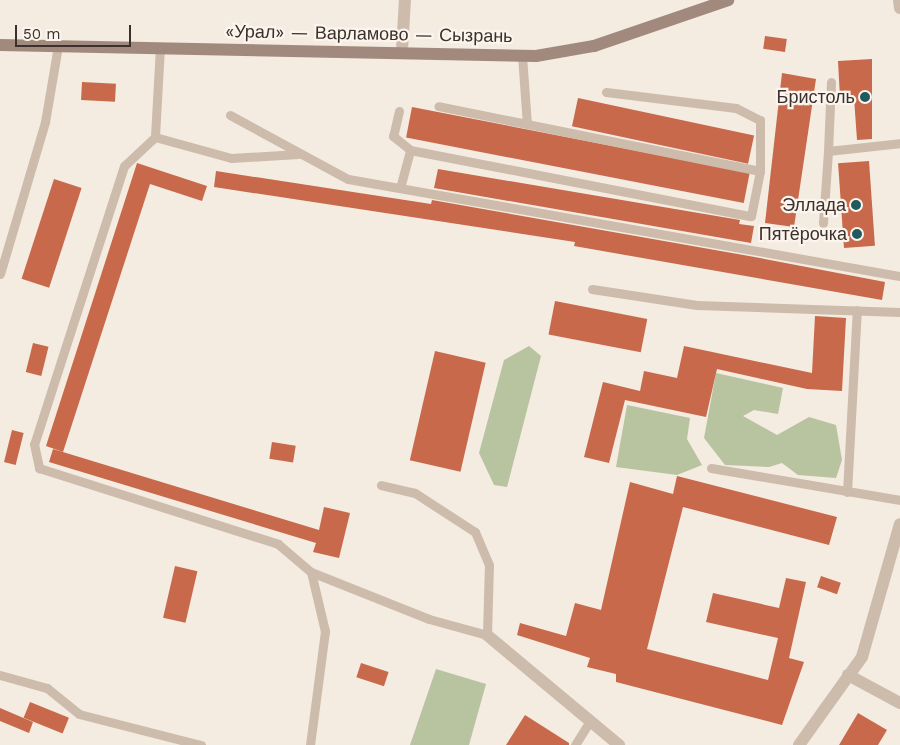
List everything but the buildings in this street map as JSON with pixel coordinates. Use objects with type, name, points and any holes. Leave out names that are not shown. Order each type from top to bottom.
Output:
[{"type":"main road","name":"«Урал» — Варламово — Сызрань","points":[[0,45],[402,50],[522,55],[594,46],[728,0]]},
{"type":"street","points":[[402,50],[405,0]]},
{"type":"street","points":[[899,0],[900,8]]},
{"type":"street","points":[[799,745],[862,657],[900,524]]},
{"type":"street","points":[[487,635],[589,723],[620,745]]},
{"type":"street","points":[[848,676],[900,703]]},
{"type":"lane","points":[[0,274],[45,122],[58,46]]},
{"type":"lane","points":[[160,47],[155,137],[124,166],[34,444],[39,468],[278,544],[311,572],[429,619],[487,635],[490,565],[475,532],[415,493],[381,485]]},
{"type":"lane","points":[[522,55],[527,124]]},
{"type":"lane","points":[[824,223],[832,82]]},
{"type":"lane","points":[[399,111],[394,136],[410,150],[751,216],[760,171],[760,120],[736,108],[606,92]]},
{"type":"lane","points":[[439,106],[760,171]]},
{"type":"lane","points":[[230,115],[348,180],[900,276]]},
{"type":"lane","points":[[155,137],[231,158],[298,154]]},
{"type":"lane","points":[[828,151],[900,143]]},
{"type":"lane","points":[[400,188],[410,150]]},
{"type":"lane","points":[[592,289],[697,305],[900,312]]},
{"type":"lane","points":[[848,492],[857,310]]},
{"type":"lane","points":[[711,468],[900,500]]},
{"type":"lane","points":[[310,745],[325,631],[311,572]]},
{"type":"lane","points":[[0,675],[47,688],[79,714],[201,745]]},
{"type":"lane","points":[[575,745],[589,723]]},
{"type":"green space","points":[[529,346],[541,356],[507,487],[494,485],[479,453],[504,360]]},
{"type":"green space","points":[[716,373],[783,388],[778,414],[754,410],[743,416],[777,435],[809,417],[836,425],[842,460],[836,478],[798,475],[782,463],[769,467],[725,465],[704,438]]},
{"type":"green space","points":[[627,405],[690,418],[687,439],[702,465],[677,475],[616,467]]},
{"type":"green space","points":[[436,669],[486,684],[469,745],[410,745]]},
{"type":"place","name":"Бристоль","points":[[865,97]]},
{"type":"place","name":"Эллада","points":[[856,205]]},
{"type":"place","name":"Пятёрочка","points":[[857,234]]}]
